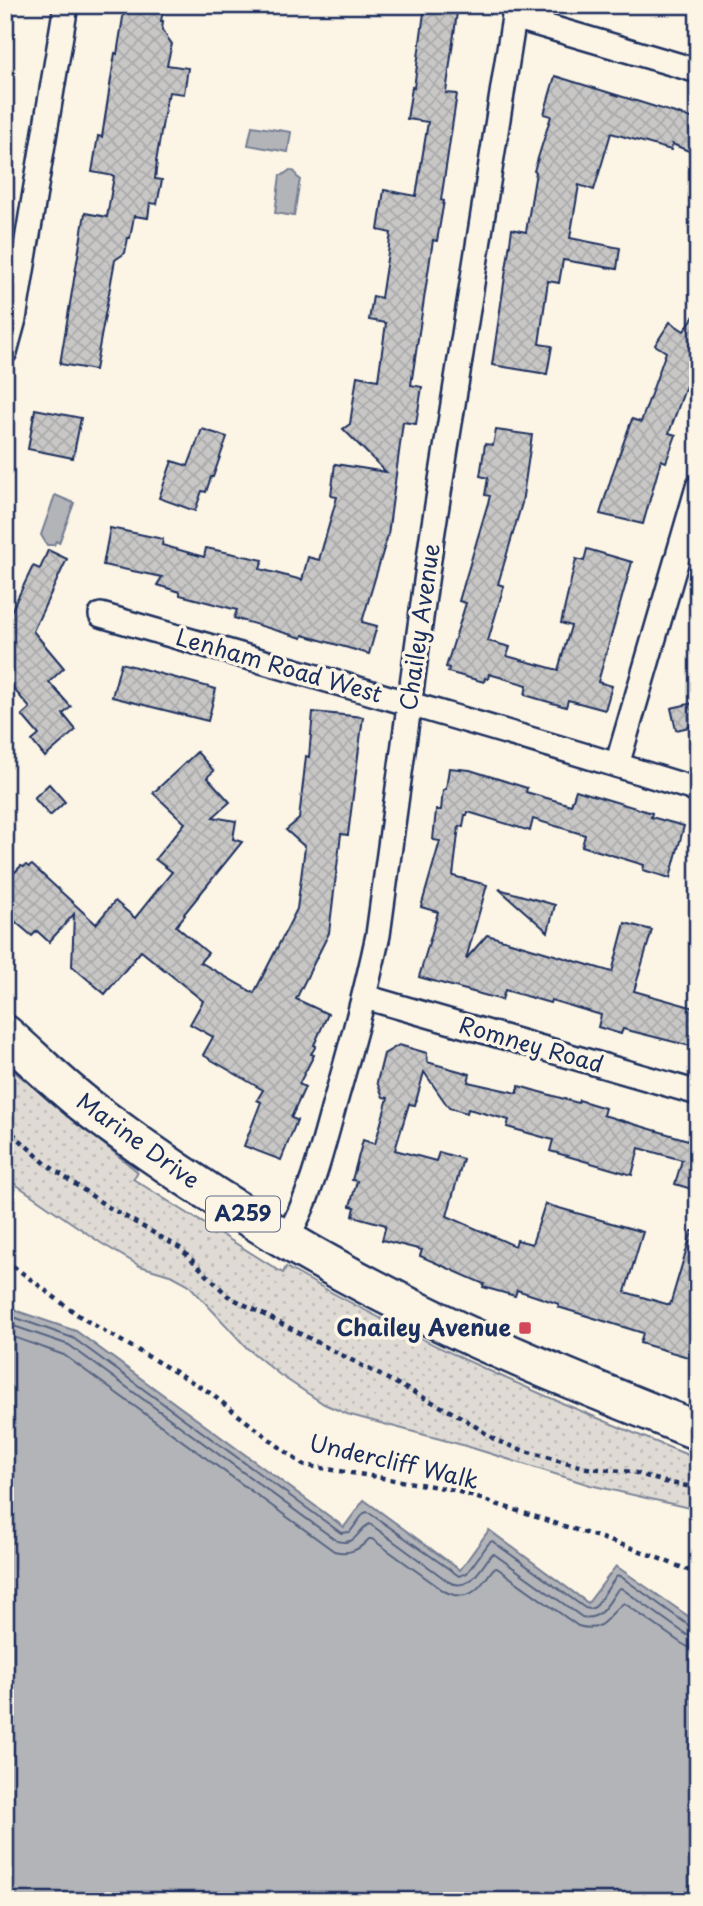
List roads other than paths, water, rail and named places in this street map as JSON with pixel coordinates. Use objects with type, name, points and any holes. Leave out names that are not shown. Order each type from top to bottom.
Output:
[{"type":"main road","name":"Marine Drive","points":[[5,1034],[99,1116],[227,1205],[286,1239],[458,1330],[698,1431]]},
{"type":"street","points":[[5,352],[14,319],[12,284],[66,5]]},
{"type":"street","points":[[515,11],[698,71]]},
{"type":"street","name":"Chailey Avenue","points":[[286,1239],[299,1217],[321,1154],[365,997],[378,935],[432,537],[515,11]]},
{"type":"street","points":[[617,765],[698,487]]},
{"type":"street","name":"Lenham Road West","points":[[102,615],[617,765],[698,792]]},
{"type":"street","name":"Romney Road","points":[[365,997],[698,1093]]},
{"type":"water","points":[[252,126],[291,132],[288,152],[248,145]]},
{"type":"water","points":[[290,170],[300,179],[294,216],[275,213],[280,175]]},
{"type":"water","points":[[55,495],[74,503],[59,543],[56,541],[54,545],[47,545],[41,535]]},
{"type":"water","points":[[5,1307],[76,1331],[344,1527],[364,1500],[460,1570],[489,1530],[588,1603],[616,1566],[698,1623],[698,1901],[5,1901]]},
{"type":"place","name":"Chailey Avenue","points":[[525,1328]]}]
